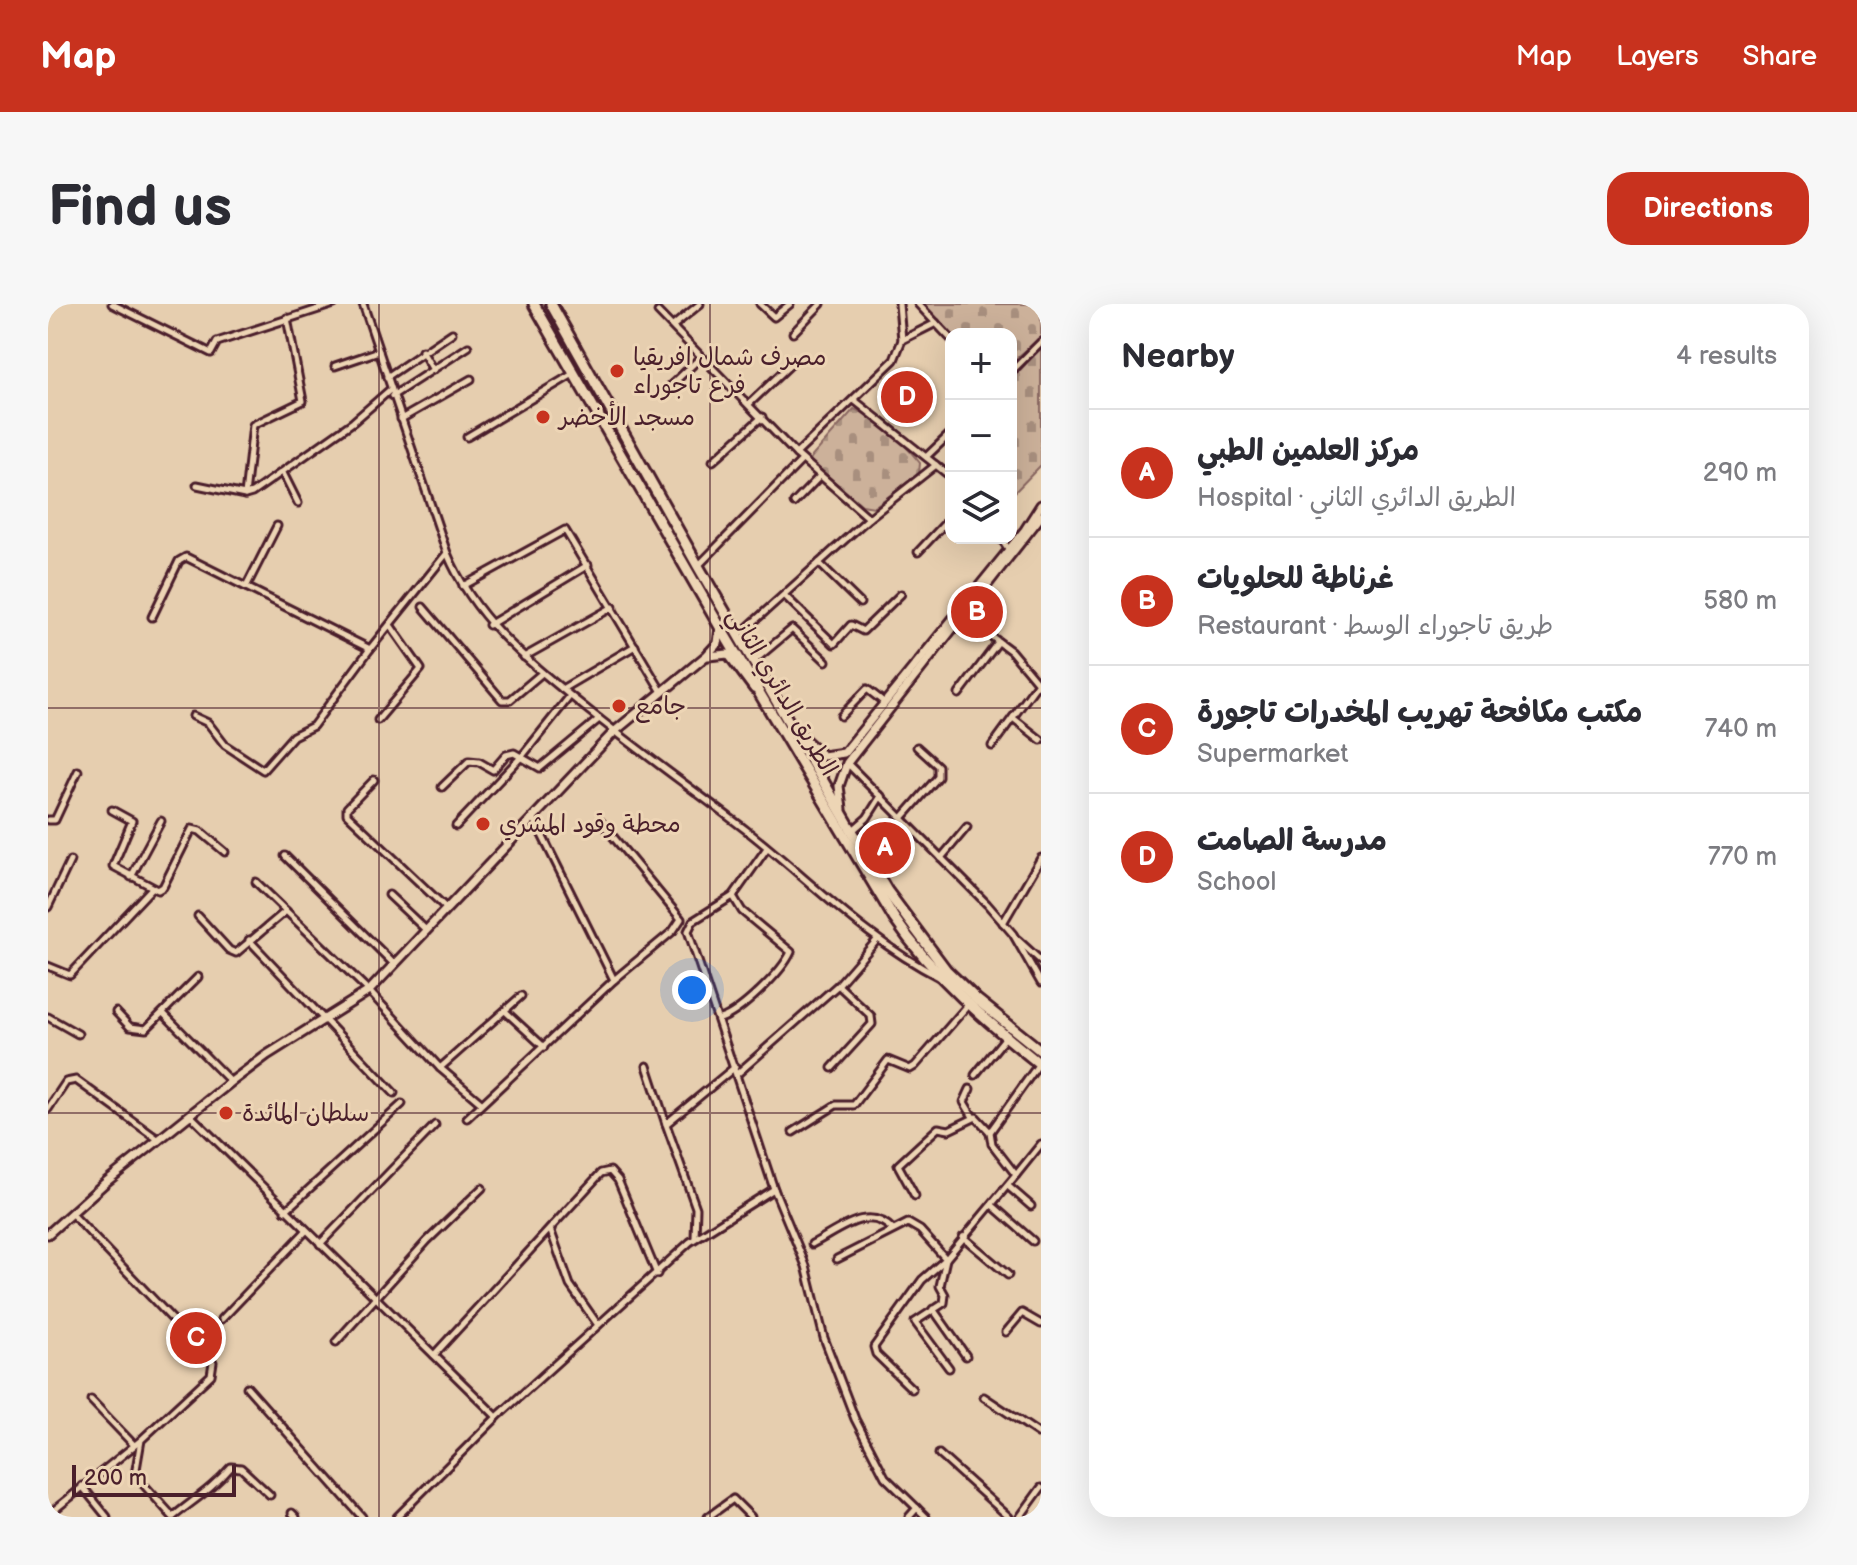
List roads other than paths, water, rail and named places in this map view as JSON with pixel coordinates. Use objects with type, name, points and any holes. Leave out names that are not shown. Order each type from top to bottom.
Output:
[{"type":"highway","name":"الطريق الدائري الثاني","points":[[534,304],[880,897],[912,944],[943,979],[968,1005],[1040,1065]]},
{"type":"highway","name":"الطريق الدائري الثاني","points":[[551,304],[698,566],[901,912],[946,970],[976,999],[1041,1051]]},
{"type":"highway","points":[[597,411],[604,412],[610,406]]},
{"type":"highway","points":[[614,440],[625,434]]},
{"type":"main road","points":[[844,817],[839,795],[847,763],[964,616],[1041,505]]},
{"type":"main road","points":[[788,721],[818,752],[836,756],[844,753],[1041,516]]},
{"type":"main road","points":[[48,1234],[231,1082],[369,991],[614,732],[706,656],[718,643],[720,627]]},
{"type":"main road","points":[[706,656],[728,654],[761,695]]},
{"type":"street","points":[[112,304],[211,353],[217,342],[332,304]]},
{"type":"street","points":[[363,304],[447,553],[463,586],[489,625],[614,732],[767,848],[877,940],[943,979]]},
{"type":"street","points":[[673,326],[700,304]]},
{"type":"street","points":[[760,304],[774,317],[790,304]]},
{"type":"street","points":[[793,333],[821,304]]},
{"type":"street","points":[[796,454],[894,360],[902,340],[899,304]]},
{"type":"street","points":[[918,304],[945,333]]},
{"type":"street","points":[[658,312],[802,460],[869,518]]},
{"type":"street","points":[[245,495],[253,425],[303,401],[287,318]]},
{"type":"street","points":[[902,340],[936,323]]},
{"type":"street","points":[[387,377],[452,333]]},
{"type":"street","points":[[1017,366],[1041,342]]},
{"type":"street","points":[[392,396],[468,347]]},
{"type":"street","points":[[335,366],[379,351]]},
{"type":"street","points":[[422,351],[433,370]]},
{"type":"street","points":[[666,390],[701,357]]},
{"type":"street","points":[[749,404],[793,362]]},
{"type":"street","points":[[467,437],[575,373]]},
{"type":"street","points":[[401,419],[471,379]]},
{"type":"street","points":[[197,485],[245,495],[283,473],[353,422],[391,389]]},
{"type":"street","points":[[854,400],[945,472]]},
{"type":"street","points":[[713,461],[762,417]]},
{"type":"street","points":[[926,457],[945,439]]},
{"type":"street","points":[[698,566],[802,460]]},
{"type":"street","points":[[739,635],[869,518],[936,465]]},
{"type":"street","points":[[283,473],[298,503]]},
{"type":"street","points":[[794,503],[820,476]]},
{"type":"street","points":[[918,552],[945,523]]},
{"type":"street","points":[[246,587],[277,526]]},
{"type":"street","points":[[463,586],[562,530],[568,532],[663,693]]},
{"type":"street","points":[[1005,544],[1009,550]]},
{"type":"street","points":[[193,716],[208,723],[225,745],[263,770],[293,736],[313,726],[447,553]]},
{"type":"street","points":[[152,617],[184,557],[370,649]]},
{"type":"street","points":[[819,563],[860,603]]},
{"type":"street","points":[[489,625],[588,565]]},
{"type":"street","points":[[784,595],[834,644],[851,625],[863,631],[901,594]]},
{"type":"street","points":[[423,607],[502,700],[510,700],[542,673]]},
{"type":"street","points":[[524,657],[613,607]]},
{"type":"street","points":[[964,616],[1022,662],[1039,685],[992,746]]},
{"type":"street","points":[[378,720],[421,669],[390,625]]},
{"type":"street","points":[[755,660],[792,629],[826,661]]},
{"type":"street","points":[[959,694],[998,642]]},
{"type":"street","points":[[562,689],[635,646]]},
{"type":"street","points":[[841,716],[867,689],[885,703]]},
{"type":"street","points":[[456,826],[523,755],[570,696]]},
{"type":"street","points":[[1013,718],[1041,740]]},
{"type":"street","points":[[442,787],[469,761],[479,762],[493,770],[506,755],[523,755],[540,768],[599,719]]},
{"type":"street","points":[[902,818],[938,777],[938,766],[917,747]]},
{"type":"street","points":[[847,763],[1041,961]]},
{"type":"street","points":[[48,820],[55,820],[78,771]]},
{"type":"street","points":[[374,780],[350,804],[347,814],[446,908]]},
{"type":"street","points":[[852,831],[867,818],[881,796]]},
{"type":"street","points":[[112,810],[132,821],[113,864],[152,888],[160,890],[163,887],[192,829],[200,831],[225,852]]},
{"type":"street","points":[[533,816],[614,980]]},
{"type":"street","points":[[131,877],[161,821]]},
{"type":"street","points":[[467,1118],[614,980],[673,931],[681,919],[601,822]]},
{"type":"street","points":[[941,858],[967,827]]},
{"type":"street","points":[[767,848],[733,896],[693,921],[688,931],[720,1019],[774,1189],[806,1266],[824,1338],[868,1449],[885,1477],[926,1517]]},
{"type":"street","points":[[285,856],[394,964]]},
{"type":"street","points":[[1003,923],[1041,858]]},
{"type":"street","points":[[48,907],[70,861]]},
{"type":"street","points":[[256,882],[369,991],[440,1068],[481,1103]]},
{"type":"street","points":[[48,966],[70,975],[152,888]]},
{"type":"street","points":[[389,895],[427,930]]},
{"type":"street","points":[[720,1019],[736,1011],[787,961],[791,952],[742,911],[733,896]]},
{"type":"street","points":[[198,916],[232,953],[286,911]]},
{"type":"street","points":[[1013,934],[1041,983]]},
{"type":"street","points":[[249,940],[394,1093]]},
{"type":"street","points":[[666,1124],[838,985],[877,940]]},
{"type":"street","points":[[116,1012],[130,1027],[143,1030],[164,1014],[198,977]]},
{"type":"street","points":[[832,1068],[872,1024],[871,1016],[838,985]]},
{"type":"street","points":[[440,1068],[521,996]]},
{"type":"street","points":[[793,1132],[836,1105],[854,1105],[888,1060],[910,1069],[915,1066],[968,1005]]},
{"type":"street","points":[[505,1011],[544,1047]]},
{"type":"street","points":[[164,1014],[231,1082]]},
{"type":"street","points":[[48,1017],[78,1034]]},
{"type":"street","points":[[975,1075],[1006,1037]]},
{"type":"street","points":[[990,1132],[1040,1065]]},
{"type":"street","points":[[647,1066],[696,1208],[695,1238]]},
{"type":"street","points":[[48,1109],[66,1082],[76,1080],[159,1140]]},
{"type":"street","points":[[970,1089],[964,1102],[973,1117],[990,1132],[992,1144],[1016,1175]]},
{"type":"street","points":[[285,1211],[402,1104]]},
{"type":"street","points":[[190,1115],[497,1417]]},
{"type":"street","points":[[915,1196],[898,1168],[899,1163],[938,1128],[949,1130],[973,1117]]},
{"type":"street","points":[[320,1244],[435,1125]]},
{"type":"street","points":[[912,1389],[876,1354],[874,1347],[922,1280],[946,1259],[1041,1144]]},
{"type":"street","points":[[434,1355],[594,1178],[610,1171],[618,1180],[657,1275]]},
{"type":"street","points":[[1008,1186],[1031,1206]]},
{"type":"street","points":[[336,1342],[374,1297],[482,1188]]},
{"type":"street","points":[[397,1517],[497,1417],[695,1238],[774,1189]]},
{"type":"street","points":[[992,1205],[1033,1241]]},
{"type":"street","points":[[48,1515],[141,1440],[214,1371],[213,1362],[71,1213]]},
{"type":"street","points":[[812,1244],[869,1217],[881,1219],[893,1230]]},
{"type":"street","points":[[837,1259],[893,1230],[912,1224],[946,1259]]},
{"type":"street","points":[[550,1228],[570,1285],[598,1325]]},
{"type":"street","points":[[222,1319],[306,1231]]},
{"type":"street","points":[[963,1237],[1008,1275]]},
{"type":"street","points":[[946,1259],[940,1286],[946,1299],[918,1318],[914,1326],[949,1368]]},
{"type":"street","points":[[933,1309],[966,1356]]},
{"type":"street","points":[[1006,1332],[1022,1313],[1041,1324]]},
{"type":"street","points":[[247,1387],[362,1517]]},
{"type":"street","points":[[984,1397],[1041,1435]]},
{"type":"street","points":[[91,1400],[134,1445]]},
{"type":"street","points":[[141,1440],[135,1475],[173,1517],[195,1498],[205,1495],[231,1467],[241,1468],[270,1495]]},
{"type":"street","points":[[939,1454],[1009,1517]]},
{"type":"street","points":[[82,1486],[107,1517]]},
{"type":"street","points":[[1020,1517],[1041,1488]]},
{"type":"street","points":[[708,1517],[733,1499],[751,1517]]},
{"type":"street","points":[[909,1517],[917,1508]]},
{"type":"place","name":"مصرف شمال افريقيا فرع تاجوراء","points":[[617,371]]},
{"type":"place","name":"مدرسة الصامت","points":[[907,397]]},
{"type":"place","name":"مسجد الأخضر","points":[[543,417]]},
{"type":"place","name":"غرناطة للحلويات","points":[[977,612]]},
{"type":"place","name":"جامع","points":[[619,706]]},
{"type":"place","name":"محطة وقود المشري","points":[[483,824]]},
{"type":"place","name":"مركز العلمين الطبي","points":[[885,848]]},
{"type":"place","name":"سلطان المائدة","points":[[226,1113]]},
{"type":"place","name":"مكتب مكافحة تهريب المخدرات تاجورة","points":[[196,1338]]}]
